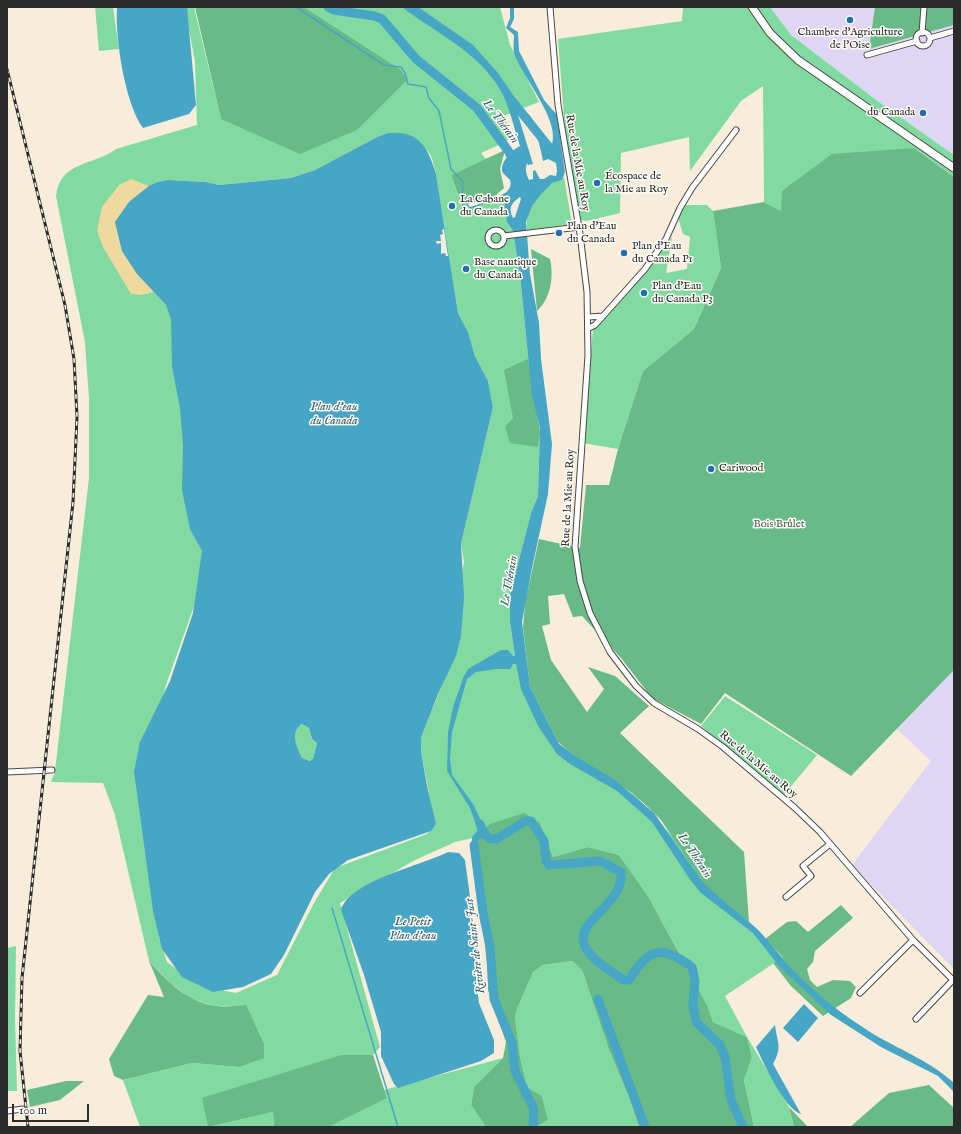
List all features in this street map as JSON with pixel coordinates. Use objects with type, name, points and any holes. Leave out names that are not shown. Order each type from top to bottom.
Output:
[{"type":"main road","points":[[752,7],[770,33],[798,60],[954,168]]},
{"type":"main road","points":[[757,7],[781,38],[807,61],[954,162]]},
{"type":"street","name":"Rue de la Mie au Roy","points":[[550,7],[558,105],[585,268],[589,317],[587,380],[575,547],[582,588],[594,622],[619,664],[647,697],[663,709],[698,729],[727,750],[791,804],[830,844],[847,866],[914,940],[954,981]]},
{"type":"street","points":[[917,41],[918,35],[922,33],[924,7]]},
{"type":"street","points":[[930,38],[954,31]]},
{"type":"street","points":[[922,33],[927,34],[930,38]]},
{"type":"street","points":[[917,41],[920,45],[924,46],[929,43],[930,38]]},
{"type":"street","points":[[867,55],[917,41]]},
{"type":"street","points":[[589,328],[595,325],[645,269],[666,239],[680,208],[692,188],[736,130]]},
{"type":"street","points":[[504,236],[579,227]]},
{"type":"street","points":[[589,317],[603,316]]},
{"type":"street","points":[[7,772],[52,770]]},
{"type":"street","points":[[786,898],[811,876],[803,866],[830,844]]},
{"type":"street","points":[[860,992],[914,940]]},
{"type":"street","points":[[916,1020],[954,981]]},
{"type":"street","points":[[7,1111],[22,1109]]},
{"type":"shaded area","points":[[770,7],[875,7],[870,49],[954,25],[954,155],[879,102],[791,35]]},
{"type":"shaded area","points":[[954,670],[954,969],[852,865],[931,761],[897,729]]},
{"type":"green space","points":[[95,7],[113,7],[119,49],[99,51]]},
{"type":"green space","points":[[185,7],[194,7],[221,119],[408,79],[400,69],[304,7],[500,7],[510,45],[539,102],[506,115],[508,141],[481,153],[486,159],[451,175],[463,210],[500,200],[504,202],[508,224],[513,231],[520,275],[532,396],[540,428],[538,496],[531,513],[510,595],[510,622],[515,656],[527,663],[530,687],[559,744],[637,797],[749,922],[783,957],[725,996],[747,1037],[713,1022],[708,1007],[648,896],[619,855],[588,847],[553,857],[540,823],[455,842],[415,860],[340,903],[380,1047],[373,1055],[341,1055],[208,1127],[140,1127],[123,1080],[192,1063],[239,1067],[246,1005],[216,1007],[190,998],[170,983],[149,961],[115,815],[103,783],[51,782],[55,771],[89,478],[89,399],[85,342],[56,196],[59,185],[64,176],[71,170],[116,149],[197,125],[195,62]],"holes":[[[394,133],[406,135],[416,140],[425,148],[432,158],[436,174],[458,313],[468,332],[475,356],[488,381],[493,407],[461,544],[464,562],[443,682],[421,738],[421,751],[432,810],[433,827],[427,834],[335,868],[314,903],[277,975],[236,993],[200,986],[167,962],[159,937],[143,794],[143,773],[166,685],[203,581],[203,553],[186,496],[181,406],[173,322],[166,305],[137,274],[158,182],[167,180],[206,182],[219,185],[291,178],[315,170],[379,136]]]},
{"type":"green space","points":[[195,7],[304,7],[400,69],[408,79],[357,130],[300,154],[221,119]]},
{"type":"green space","points":[[683,7],[770,7],[791,35],[879,102],[954,155],[954,177],[914,148],[891,151],[781,211],[764,202],[763,86],[741,101],[690,171],[689,137],[621,153],[620,213],[587,221],[579,220],[565,130],[558,39],[682,21]]},
{"type":"green space","points":[[875,7],[954,7],[954,25],[869,49]]},
{"type":"green space","name":"Bois Brûlet","points":[[914,148],[954,177],[954,670],[851,776],[725,693],[701,724],[652,698],[621,658],[582,616],[573,617],[564,594],[548,596],[550,624],[542,626],[551,660],[587,712],[604,689],[588,667],[615,676],[649,706],[620,733],[744,852],[749,922],[711,891],[702,881],[661,820],[648,807],[632,793],[572,754],[558,742],[530,687],[523,628],[525,603],[539,539],[580,548],[586,485],[609,485],[618,449],[643,371],[694,329],[721,268],[713,211],[764,202],[781,211],[782,191],[832,154]]},
{"type":"green space","points":[[505,150],[500,169],[504,188],[495,196],[462,206],[451,175]]},
{"type":"green space","points":[[564,177],[572,224],[527,230],[530,210],[541,191],[553,182],[562,180]]},
{"type":"green space","points":[[685,205],[707,205],[713,211],[721,268],[694,329],[643,371],[618,449],[583,443],[593,329],[672,237],[666,273],[687,269],[690,237],[683,234],[678,218]]},
{"type":"green space","points":[[531,249],[550,259],[552,273],[546,300],[537,311]]},
{"type":"green space","points":[[528,359],[540,433],[538,447],[510,443],[505,427],[513,418],[504,370]]},
{"type":"green space","points":[[725,696],[817,755],[783,796],[701,726]]},
{"type":"green space","points":[[302,724],[309,728],[312,739],[317,743],[313,759],[310,761],[302,758],[295,740],[295,731]]},
{"type":"green space","points":[[524,813],[540,823],[553,857],[588,847],[619,855],[648,896],[708,1007],[713,1022],[747,1037],[752,1057],[744,1080],[754,1127],[639,1127],[628,1095],[609,1050],[582,970],[572,961],[543,965],[533,972],[515,1017],[520,1056],[527,1087],[542,1096],[548,1120],[536,1127],[486,1127],[471,1105],[474,1087],[503,1058],[506,1042],[488,990],[487,963],[472,839],[490,824]]},
{"type":"green space","points":[[841,905],[853,918],[815,951],[813,962],[807,969],[810,980],[817,987],[833,980],[850,981],[856,987],[851,998],[823,1016],[791,986],[773,963],[783,957],[765,939],[787,922],[796,921],[808,932]]},
{"type":"green space","points":[[16,946],[15,1020],[17,1091],[7,1091],[7,948]]},
{"type":"green space","points":[[149,961],[178,990],[195,1000],[219,1007],[246,1005],[264,1044],[264,1058],[239,1067],[192,1063],[123,1080],[114,1076],[109,1059],[148,995],[164,997]]},
{"type":"green space","points":[[572,961],[582,970],[609,1050],[628,1095],[639,1127],[536,1127],[548,1120],[542,1096],[527,1087],[520,1056],[515,1017],[533,972],[543,965]]},
{"type":"green space","points":[[747,1037],[789,1107],[794,1127],[754,1127],[744,1080],[752,1057]]},
{"type":"green space","points":[[341,1055],[373,1055],[387,1098],[328,1127],[274,1127],[273,1112],[208,1127],[202,1098]]},
{"type":"green space","points":[[503,1058],[474,1087],[471,1105],[486,1127],[327,1127],[387,1097],[384,1090]]},
{"type":"green space","points":[[66,1081],[84,1081],[60,1100],[30,1107],[27,1090]]},
{"type":"green space","points":[[929,1085],[954,1108],[954,1127],[850,1127],[889,1093]]},
{"type":"green space","points":[[789,1107],[808,1127],[794,1127]]},
{"type":"green space","points":[[273,1112],[274,1127],[208,1127]]},
{"type":"sand","points":[[131,179],[149,186],[129,202],[115,222],[122,251],[137,274],[154,292],[141,295],[131,294],[103,247],[97,231],[102,207],[119,185]]},
{"type":"water","points":[[117,7],[187,7],[196,105],[189,114],[143,128],[131,103],[122,70],[118,36]]},
{"type":"water","points":[[402,7],[418,7],[473,45],[498,73],[520,105],[531,117],[539,132],[543,147],[551,147],[553,137],[547,113],[518,63],[514,53],[514,35],[506,28],[510,18],[510,7],[514,7],[514,19],[510,27],[518,32],[519,51],[544,100],[557,115],[565,172],[562,180],[552,183],[541,194],[532,206],[526,222],[530,274],[539,323],[541,359],[552,444],[548,494],[522,622],[530,687],[559,744],[572,754],[615,780],[654,813],[702,881],[759,931],[805,983],[832,1006],[861,1026],[932,1066],[943,1074],[954,1083],[954,1092],[938,1076],[881,1047],[831,1015],[779,966],[753,933],[701,893],[691,881],[652,822],[617,791],[570,764],[557,754],[538,726],[521,689],[516,664],[513,664],[510,669],[496,669],[476,672],[467,679],[452,732],[450,759],[452,775],[473,804],[488,835],[478,840],[476,845],[478,856],[474,856],[472,837],[478,830],[470,808],[447,771],[448,733],[453,707],[463,678],[468,669],[501,650],[508,650],[513,656],[515,656],[510,622],[510,595],[531,513],[538,496],[540,428],[532,396],[520,275],[513,231],[507,222],[504,202],[497,197],[509,189],[511,183],[503,173],[502,169],[504,161],[510,153],[520,146],[512,119],[502,93],[482,66],[457,45]],"holes":[[[519,113],[525,117],[533,127],[543,161],[548,159],[556,163],[556,176],[550,175],[544,179],[540,179],[535,170],[533,171],[533,179],[529,180],[526,172],[527,163],[528,165],[533,164],[518,115]],[[520,197],[521,199],[515,217],[513,218],[511,206],[514,201]]]},
{"type":"water","name":"Plan d'eau du Canada","points":[[388,133],[408,134],[421,143],[430,156],[436,174],[458,313],[468,332],[475,356],[488,381],[493,407],[461,544],[464,597],[461,636],[456,656],[438,694],[421,738],[421,751],[427,786],[436,824],[431,831],[348,860],[329,874],[315,892],[284,955],[271,974],[243,987],[213,992],[182,977],[162,949],[153,911],[134,771],[140,742],[170,681],[193,613],[202,551],[190,529],[182,490],[183,446],[180,408],[172,367],[171,319],[166,305],[137,274],[122,251],[115,222],[129,202],[149,186],[158,182],[167,180],[206,182],[219,185],[291,178],[315,170],[379,136]],"holes":[[[302,724],[309,728],[312,739],[317,743],[313,759],[310,761],[302,758],[295,740],[298,727]]]},
{"type":"water","name":"Le Petit Plan d'eau","points":[[448,852],[459,853],[465,860],[476,941],[475,969],[479,1003],[494,1040],[494,1053],[481,1061],[398,1088],[394,1084],[381,1056],[381,1032],[364,975],[341,910],[347,900],[372,882]]},
{"type":"water","points":[[804,1004],[818,1018],[798,1042],[783,1028]]},
{"type":"water","points":[[775,1025],[779,1048],[773,1064],[801,1114],[795,1111],[788,1104],[775,1085],[756,1047]]},
{"type":"pier","points":[[444,229],[448,256],[446,256],[445,253],[441,254],[441,243],[437,244],[436,241],[441,241],[440,235],[443,234],[442,230]]},
{"type":"waterway","points":[[296,7],[384,65],[401,67],[405,73],[408,84],[426,87],[429,98],[439,111],[451,169],[463,182],[466,203],[470,208],[500,198]]},
{"type":"waterway","name":"Le Thérain","points":[[328,7],[334,10],[374,16],[382,19],[416,59],[477,108],[509,152],[515,165]]},
{"type":"waterway","name":"Le Thérain","points":[[513,102],[553,152]]},
{"type":"waterway","points":[[480,824],[484,833],[488,837],[496,839],[526,821],[531,821],[544,841],[546,861],[549,865],[600,861],[621,872],[619,885],[613,897],[587,926],[583,936],[585,946],[594,958],[608,970],[624,980],[629,980],[643,961],[656,953],[672,955],[692,967],[695,981],[693,1005],[696,1022],[720,1045],[725,1057],[731,1100],[743,1127]]},
{"type":"waterway","name":"Rivière de Saint-Just","points":[[474,845],[483,913],[490,946],[494,999],[512,1043],[515,1071],[534,1109],[533,1127]]},
{"type":"waterway","points":[[332,908],[398,1127]]},
{"type":"waterway","points":[[598,999],[645,1127]]},
{"type":"railway","points":[[7,69],[65,305],[74,359],[77,417],[73,502],[22,978],[20,1051],[28,1127]]},
{"type":"place","name":"Chambre d'Agriculture de l'Oise","points":[[850,20]]},
{"type":"place","name":"du Canada","points":[[923,113]]},
{"type":"place","name":"Écospace de la Mie au Roy","points":[[597,183]]},
{"type":"place","name":"La Cabane du Canada","points":[[452,206]]},
{"type":"place","name":"Plan d'Eau du Canada","points":[[559,233]]},
{"type":"place","name":"Plan d'Eau du Canada P1","points":[[624,253]]},
{"type":"place","name":"Base nautique du Canada","points":[[466,269]]},
{"type":"place","name":"Plan d'Eau du Canada P3","points":[[644,293]]},
{"type":"place","name":"Cariwood","points":[[711,469]]}]
